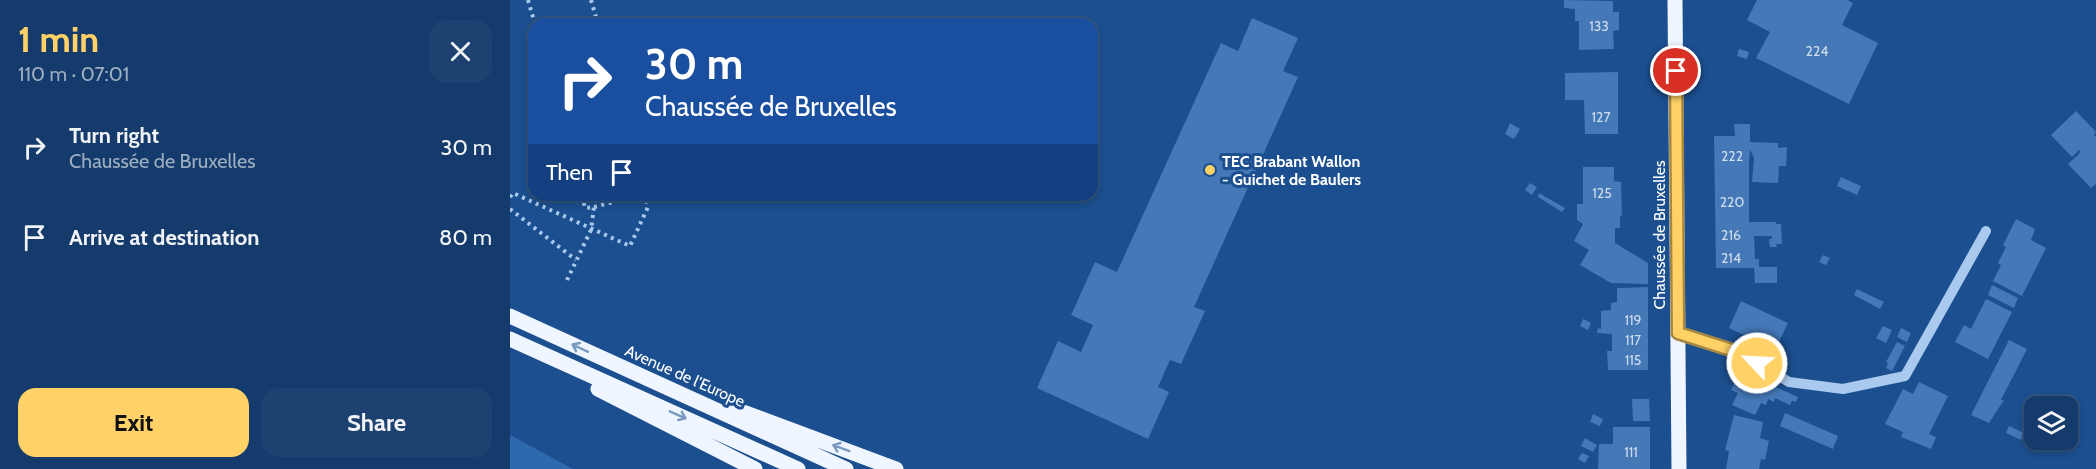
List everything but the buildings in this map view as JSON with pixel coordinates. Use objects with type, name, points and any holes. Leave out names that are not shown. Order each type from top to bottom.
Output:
[{"type":"main road","name":"Chaussée de Bruxelles","points":[[1675,0],[1679,469]]},
{"type":"main road","name":"Avenue de l'Europe","points":[[510,316],[846,469]]},
{"type":"main road","points":[[510,339],[798,469]]},
{"type":"main road","points":[[510,344],[755,469]]},
{"type":"main road","points":[[633,373],[896,469]]},
{"type":"lane","points":[[1678,333],[1741,353],[1789,382],[1843,389],[1905,376],[1986,231]]},
{"type":"path","points":[[528,0],[533,18]]},
{"type":"path","points":[[591,0],[596,18]]},
{"type":"path","points":[[510,197],[513,193],[528,200]]},
{"type":"path","points":[[530,201],[630,246],[648,207],[646,201]]},
{"type":"path","points":[[583,201],[585,208],[618,201]]},
{"type":"path","points":[[567,280],[591,230],[594,207]]},
{"type":"path","points":[[510,209],[576,260]]},
{"type":"shaded area","points":[[510,435],[573,469],[510,469]]},
{"type":"place","name":"TEC Brabant Wallon - Guichet de Baulers","points":[[1210,170]]},
{"type":"route","points":[[1676,71],[1678,333],[1741,353],[1757,363]]}]
